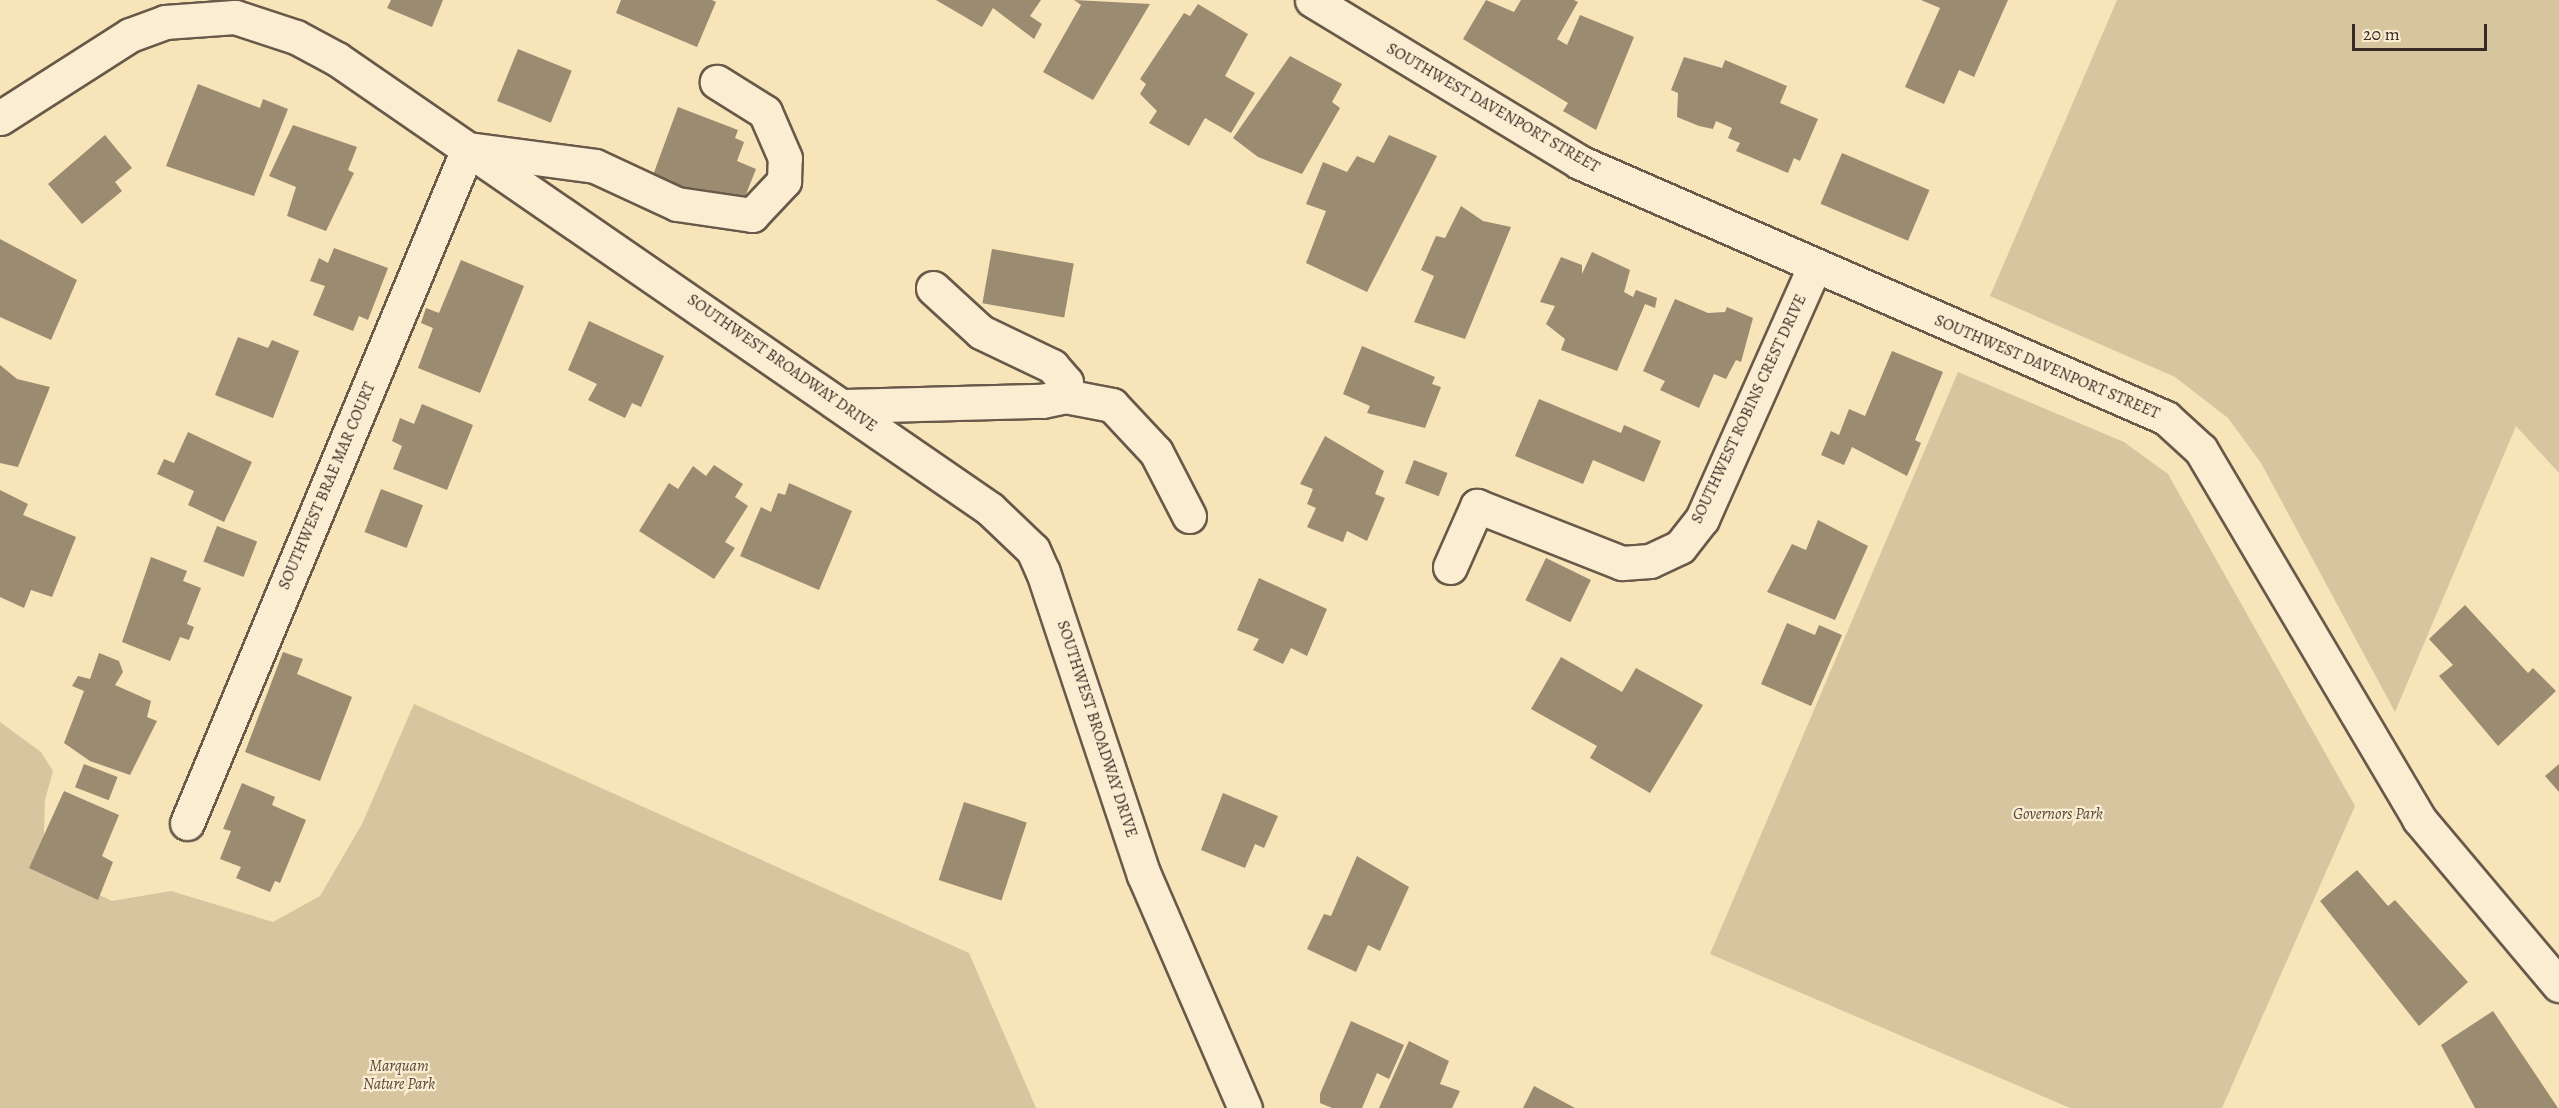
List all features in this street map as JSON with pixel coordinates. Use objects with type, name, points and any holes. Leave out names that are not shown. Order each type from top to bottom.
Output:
[{"type":"street","name":"SOUTHWEST DAVENPORT STREET","points":[[1312,0],[1579,162],[1814,267],[2166,418],[2201,450],[2419,819],[2559,985]]},
{"type":"street","name":"SOUTHWEST BROADWAY DRIVE","points":[[0,118],[130,35],[165,22],[209,16],[235,17],[296,37],[468,149],[845,406],[990,509],[1033,550],[1057,608],[1144,875],[1245,1108]]},
{"type":"street","points":[[468,149],[595,166],[677,204],[752,215],[784,181],[785,158],[765,112],[717,82]]},
{"type":"street","name":"SOUTHWEST BRAE MAR COURT","points":[[187,823],[468,149]]},
{"type":"street","name":"SOUTHWEST ROBINS CREST DRIVE","points":[[1450,567],[1476,506],[1622,563],[1650,561],[1680,547],[1702,519],[1814,267]]},
{"type":"street","points":[[933,288],[981,332],[1052,366],[1066,382],[1065,396]]},
{"type":"street","points":[[845,406],[1042,401],[1065,396],[1112,405],[1134,424],[1156,452],[1189,516]]},
{"type":"green space","points":[[2117,0],[2559,0],[2559,473],[2516,426],[2395,712],[2261,463],[2228,418],[2175,377],[1990,296]]},
{"type":"green space","name":"Governors Park","points":[[1958,372],[2124,442],[2168,474],[2355,806],[2222,1108],[2070,1108],[1710,954]]},
{"type":"green space","name":"Marquam Nature Park","points":[[414,704],[969,953],[1036,1108],[0,1108],[0,722],[41,752],[53,771],[45,800],[43,861],[59,876],[112,901],[171,891],[273,922],[320,896],[362,824]]},
{"type":"building","points":[[391,0],[443,0],[432,27],[387,8]]},
{"type":"building","points":[[621,0],[712,0],[716,2],[697,47],[616,13]]},
{"type":"building","points":[[936,0],[1041,0],[1030,16],[1042,24],[1034,39],[993,8],[982,27]]},
{"type":"building","points":[[1074,0],[1150,4],[1093,100],[1043,72],[1081,5]]},
{"type":"building","points":[[1486,0],[1514,12],[1521,0],[1574,0],[1578,2],[1557,39],[1567,45],[1580,15],[1634,37],[1596,130],[1563,111],[1568,103],[1463,39]]},
{"type":"building","points":[[1921,0],[2008,0],[1974,77],[1959,70],[1944,104],[1905,87],[1940,8]]},
{"type":"building","points":[[1198,4],[1248,34],[1225,76],[1255,93],[1231,133],[1205,118],[1189,146],[1149,123],[1157,111],[1140,94],[1146,84],[1140,79],[1184,13],[1190,16]]},
{"type":"building","points":[[518,49],[572,71],[551,123],[497,101]]},
{"type":"building","points":[[1290,56],[1342,84],[1332,102],[1340,108],[1302,174],[1258,157],[1233,138]]},
{"type":"building","points":[[1684,57],[1722,68],[1725,60],[1787,86],[1780,103],[1818,119],[1800,161],[1794,158],[1788,173],[1736,151],[1740,143],[1728,138],[1732,128],[1716,121],[1713,129],[1677,117],[1678,93],[1671,90]]},
{"type":"building","points":[[198,84],[260,108],[263,99],[288,109],[254,196],[166,166]]},
{"type":"building","points":[[678,107],[738,130],[735,138],[744,142],[737,161],[756,169],[741,207],[649,186]]},
{"type":"building","points":[[293,125],[357,147],[348,170],[354,173],[326,231],[287,216],[296,187],[269,176]]},
{"type":"building","points":[[105,135],[132,168],[115,182],[122,191],[82,224],[48,184]]},
{"type":"building","points":[[1389,135],[1437,156],[1367,292],[1306,263],[1326,211],[1306,204],[1323,162],[1347,172],[1357,156],[1374,163]]},
{"type":"building","points":[[1842,153],[1929,190],[1908,241],[1821,204]]},
{"type":"building","points":[[1461,206],[1483,221],[1511,227],[1465,339],[1414,322],[1434,276],[1421,270],[1436,236],[1445,238]]},
{"type":"building","points":[[0,239],[77,280],[51,340],[0,317]]},
{"type":"building","points":[[334,248],[388,268],[368,320],[359,316],[353,331],[313,315],[325,286],[310,281],[319,258],[328,263]]},
{"type":"building","points":[[992,249],[1074,263],[1064,318],[982,303]]},
{"type":"building","points":[[1592,252],[1630,270],[1624,292],[1633,297],[1636,290],[1657,298],[1655,308],[1645,304],[1617,371],[1561,350],[1565,339],[1546,324],[1555,306],[1540,302],[1561,257],[1582,265],[1582,274]]},
{"type":"building","points":[[461,260],[524,286],[480,393],[418,368],[433,328],[421,323],[426,308],[439,313]]},
{"type":"building","points":[[1675,299],[1708,313],[1725,312],[1727,307],[1753,318],[1741,362],[1736,360],[1726,379],[1714,374],[1699,408],[1660,390],[1665,381],[1643,371]]},
{"type":"building","points":[[589,321],[664,356],[641,407],[632,403],[625,418],[588,400],[597,384],[568,370]]},
{"type":"building","points":[[238,337],[268,348],[272,340],[299,351],[273,418],[215,395]]},
{"type":"building","points":[[1362,346],[1435,377],[1432,384],[1441,387],[1425,428],[1367,413],[1370,406],[1343,394]]},
{"type":"building","points":[[1892,351],[1943,372],[1915,440],[1921,443],[1907,476],[1852,447],[1844,465],[1821,455],[1831,431],[1839,435],[1849,409],[1865,416]]},
{"type":"building","points":[[0,365],[17,379],[50,387],[18,467],[0,463]]},
{"type":"building","points":[[1539,399],[1621,433],[1624,425],[1661,441],[1644,482],[1593,460],[1583,484],[1515,456]]},
{"type":"building","points":[[422,404],[473,425],[447,490],[393,469],[402,446],[392,441],[400,418],[414,424]]},
{"type":"building","points":[[188,432],[252,462],[224,522],[188,505],[194,491],[157,474],[164,459],[174,463]]},
{"type":"building","points":[[1325,436],[1384,471],[1375,494],[1385,498],[1367,541],[1347,531],[1343,542],[1307,527],[1316,508],[1307,504],[1313,489],[1300,484]]},
{"type":"building","points":[[1414,460],[1448,473],[1439,496],[1405,483]]},
{"type":"building","points":[[714,465],[743,484],[735,497],[748,506],[725,542],[735,548],[714,579],[639,531],[669,483],[678,489],[693,466],[706,476]]},
{"type":"building","points":[[789,483],[852,511],[819,590],[740,556],[761,507],[771,512],[778,493],[785,495]]},
{"type":"building","points":[[381,489],[423,505],[407,548],[365,532]]},
{"type":"building","points":[[0,490],[28,504],[23,515],[76,537],[52,597],[31,590],[24,608],[0,597]]},
{"type":"building","points":[[1818,520],[1868,546],[1835,620],[1767,592],[1792,544],[1806,550]]},
{"type":"building","points":[[217,526],[257,541],[244,577],[203,561]]},
{"type":"building","points":[[151,557],[187,571],[183,581],[201,588],[187,624],[194,627],[189,640],[180,637],[170,661],[122,642]]},
{"type":"building","points":[[1546,558],[1591,580],[1570,622],[1525,600]]},
{"type":"building","points":[[1259,578],[1327,609],[1307,656],[1291,648],[1283,664],[1253,650],[1259,639],[1237,630]]},
{"type":"building","points":[[2465,605],[2528,673],[2533,668],[2556,691],[2498,746],[2439,676],[2453,665],[2429,639]]},
{"type":"building","points":[[1787,623],[1815,635],[1819,625],[1842,635],[1811,706],[1761,684]]},
{"type":"building","points":[[283,652],[303,659],[297,674],[352,697],[320,781],[245,752]]},
{"type":"building","points":[[99,653],[119,661],[123,672],[115,685],[151,701],[147,717],[157,721],[130,775],[90,761],[64,743],[84,691],[72,686],[78,676],[90,679]]},
{"type":"building","points":[[1561,657],[1622,692],[1636,668],[1703,705],[1650,793],[1590,758],[1597,746],[1531,709]]},
{"type":"building","points":[[84,764],[118,777],[109,800],[75,787]]},
{"type":"building","points":[[2559,764],[2559,792],[2545,776]]},
{"type":"building","points":[[242,783],[275,797],[272,805],[306,820],[280,883],[275,881],[270,892],[236,878],[241,867],[220,859],[231,831],[223,829]]},
{"type":"building","points":[[64,791],[119,815],[102,856],[113,862],[98,900],[29,868]]},
{"type":"building","points":[[1223,793],[1278,816],[1264,848],[1255,844],[1245,868],[1201,850]]},
{"type":"building","points":[[964,802],[1027,822],[1001,900],[939,880]]},
{"type":"building","points":[[1357,856],[1409,887],[1380,951],[1368,945],[1356,972],[1307,949],[1324,914],[1331,916]]},
{"type":"building","points":[[2357,870],[2388,906],[2395,900],[2468,982],[2419,1026],[2320,901]]},
{"type":"building","points":[[2493,1011],[2558,1108],[2475,1108],[2441,1045]]},
{"type":"building","points":[[1351,1021],[1404,1045],[1389,1079],[1377,1073],[1362,1108],[1332,1108],[1320,1103],[1320,1094]]},
{"type":"building","points":[[1409,1041],[1449,1061],[1440,1084],[1460,1091],[1452,1108],[1379,1108]]},
{"type":"building","points":[[1534,1086],[1575,1108],[1523,1108]]}]
